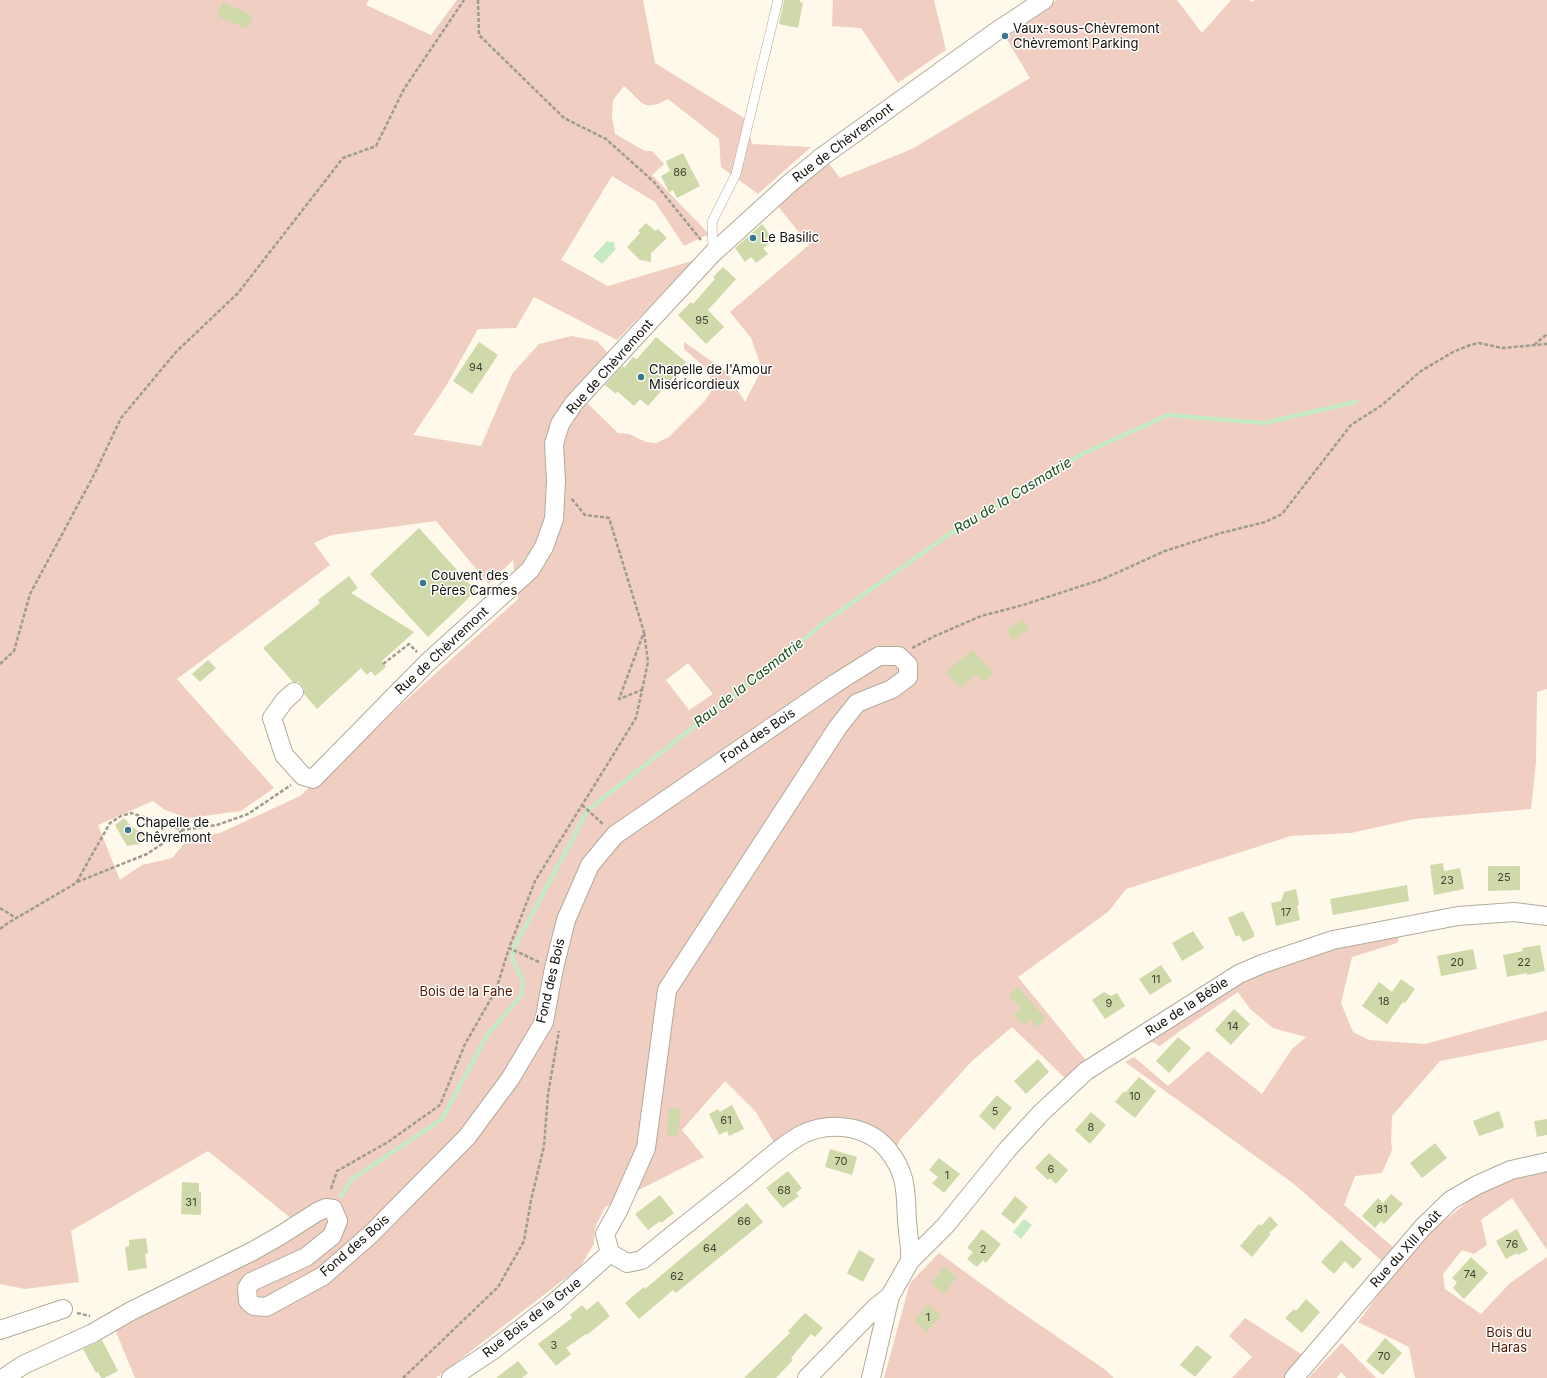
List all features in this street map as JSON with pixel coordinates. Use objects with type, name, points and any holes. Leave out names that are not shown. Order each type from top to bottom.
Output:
[{"type":"street","name":"Rue de Chèvremont","points":[[303,776],[313,779],[427,663],[530,570],[544,547],[554,519],[556,481],[554,444],[560,424],[571,408],[713,253],[790,183],[823,156],[988,38],[1044,0]]},
{"type":"street","name":"Fond des Bois","points":[[4,1378],[23,1365],[93,1334],[131,1311],[253,1251],[316,1212],[326,1208],[333,1209],[338,1221],[332,1236],[306,1257],[251,1282],[247,1288],[248,1301],[254,1306],[266,1306],[323,1276],[371,1234],[438,1168],[466,1137],[506,1084],[544,1022],[554,968],[566,920],[590,865],[615,835],[836,683],[879,656],[899,656]]},
{"type":"street","points":[[899,656],[908,665],[908,677],[892,689],[857,703],[838,727],[667,990],[646,1148],[619,1209],[605,1234],[610,1253],[627,1263],[642,1260],[779,1150],[804,1134],[828,1127],[851,1128],[867,1134],[884,1145],[893,1156],[902,1173],[906,1191],[908,1231],[911,1249],[910,1261]]},
{"type":"street","points":[[294,692],[284,701],[272,718],[284,755],[303,776]]},
{"type":"street","name":"Rue de la Béôle","points":[[890,1296],[910,1261],[946,1225],[1007,1150],[1041,1113],[1086,1071],[1239,974],[1262,964],[1334,940],[1435,920],[1484,913],[1514,912],[1547,916]]},
{"type":"street","name":"Rue du XIII Août","points":[[1294,1378],[1424,1227],[1451,1200],[1477,1185],[1511,1170],[1547,1162]]},
{"type":"street","name":"Rue Bois de la Grue","points":[[451,1378],[493,1350],[542,1313],[610,1253]]},
{"type":"street","points":[[807,1378],[876,1307],[890,1296]]},
{"type":"street","points":[[871,1378],[890,1296]]},
{"type":"street","points":[[0,1330],[63,1310]]},
{"type":"lane","points":[[713,253],[712,222],[736,174],[778,0]]},
{"type":"path","points":[[0,664],[14,651],[30,594],[95,474],[121,418],[176,352],[238,293],[342,158],[376,146],[404,89],[464,0]]},
{"type":"path","points":[[478,0],[479,35],[564,118],[606,139],[654,182],[713,253]]},
{"type":"path","points":[[1533,346],[1547,334]]},
{"type":"path","points":[[899,656],[935,636],[981,616],[1023,605],[1103,579],[1165,551],[1221,533],[1265,522],[1282,514],[1351,425],[1382,405],[1421,371],[1453,352],[1479,343],[1502,348],[1547,344]]},
{"type":"path","points":[[331,1190],[337,1171],[388,1142],[440,1105],[465,1044],[496,990],[535,881],[636,718],[648,662],[644,632],[609,518],[585,516],[556,481]]},
{"type":"path","points":[[642,690],[619,699],[644,632]]},
{"type":"path","points":[[383,664],[409,644]]},
{"type":"path","points":[[0,929],[76,883],[147,854],[183,830],[217,825],[248,814],[303,776]]},
{"type":"path","points":[[582,805],[615,835]]},
{"type":"path","points":[[76,883],[110,823],[121,816],[131,813],[183,830]]},
{"type":"path","points":[[0,908],[16,918]]},
{"type":"path","points":[[510,949],[554,968]]},
{"type":"path","points":[[403,1378],[498,1287],[524,1241],[531,1200],[544,1146],[548,1094],[560,1026]]},
{"type":"green space","name":"Bois de la Fahe","points":[[0,0],[369,0],[366,5],[431,35],[457,0],[643,0],[655,63],[746,119],[752,144],[811,147],[758,194],[721,167],[719,139],[668,99],[653,105],[643,104],[624,86],[613,100],[612,117],[615,134],[645,151],[652,151],[664,164],[652,175],[709,234],[684,246],[655,202],[612,176],[561,260],[608,286],[695,260],[617,340],[534,297],[516,328],[478,329],[446,386],[413,435],[481,446],[512,374],[539,344],[571,336],[597,341],[616,362],[584,400],[618,433],[629,434],[646,442],[656,443],[669,437],[704,402],[713,388],[708,370],[684,349],[684,342],[727,372],[745,402],[762,369],[751,338],[730,312],[809,245],[777,205],[827,161],[840,178],[912,149],[1030,78],[1006,38],[1057,0],[1177,0],[1202,33],[1231,0],[1249,0],[1253,2],[1255,0],[1547,0],[1547,689],[1537,692],[1536,762],[1531,809],[1414,819],[1351,833],[1291,836],[1126,889],[1108,912],[1018,977],[1088,1063],[1065,1078],[1012,1027],[972,1061],[900,1140],[897,1146],[879,1130],[858,1122],[776,1143],[773,1141],[756,1112],[725,1081],[682,1130],[704,1157],[605,1207],[595,1228],[594,1244],[580,1267],[436,1378],[135,1378],[112,1322],[298,1224],[208,1151],[71,1231],[79,1282],[25,1289],[0,1284]],"holes":[[[436,521],[489,584],[513,560],[518,599],[300,796],[220,833],[188,839],[172,858],[142,865],[120,880],[98,825],[153,801],[165,810],[188,818],[241,811],[274,788],[177,679],[330,565],[314,543],[332,535]],[[688,663],[713,694],[689,710],[666,680]]]},
{"type":"green space","points":[[833,0],[934,0],[946,50],[898,83],[861,28],[832,26]]},
{"type":"green space","points":[[1401,932],[1397,943],[1352,957],[1341,1003],[1353,1032],[1369,1040],[1425,1044],[1547,1011],[1547,1040],[1440,1061],[1392,1116],[1392,1150],[1382,1173],[1355,1176],[1344,1205],[1394,1248],[1382,1261],[1294,1184],[1125,1062],[1134,1057],[1168,1086],[1208,1051],[1262,1094],[1292,1049],[1306,1037],[1273,1028],[1250,1009],[1238,992],[1160,1046],[1150,1041],[1222,995],[1253,973],[1363,941]]},
{"type":"green space","name":"Bois du Haras","points":[[1547,1170],[1547,1250],[1512,1198],[1481,1220],[1487,1245],[1474,1254],[1462,1250],[1443,1274],[1445,1289],[1481,1314],[1509,1284],[1547,1257],[1547,1378],[1415,1378],[1409,1347],[1358,1322],[1419,1241],[1489,1185]]},
{"type":"green space","points":[[939,1253],[1005,1301],[1104,1369],[1114,1378],[884,1378],[910,1283]]},
{"type":"green space","points":[[1245,1318],[1304,1356],[1286,1378],[1232,1378],[1252,1357],[1229,1336]]},
{"type":"green space","points":[[1342,1343],[1376,1378],[1346,1378],[1341,1372],[1337,1378],[1308,1378]]},
{"type":"shaded area","points":[[607,241],[614,242],[614,247],[616,249],[602,264],[593,256]]},
{"type":"shaded area","points":[[1024,1219],[1032,1225],[1021,1239],[1013,1232]]},
{"type":"building","points":[[784,0],[800,0],[800,2],[803,3],[798,28],[779,24]]},
{"type":"building","points":[[223,2],[253,16],[247,29],[217,16]]},
{"type":"building","points":[[683,153],[700,186],[677,198],[673,190],[669,192],[661,176],[670,171],[666,161]]},
{"type":"building","points":[[646,223],[655,231],[658,229],[667,238],[651,253],[651,262],[640,260],[627,247],[640,233],[638,231]]},
{"type":"building","points":[[762,224],[774,240],[763,248],[768,254],[756,263],[751,257],[745,262],[735,248]]},
{"type":"building","points":[[723,267],[736,279],[708,310],[724,327],[706,344],[678,315],[691,302],[693,304],[715,279],[713,277]]},
{"type":"building","name":"Chapelle de l'Amour Miséricordieux","points":[[656,337],[686,362],[648,406],[640,399],[634,406],[617,391],[616,394],[605,385],[622,366],[624,368],[633,357],[637,359]]},
{"type":"building","points":[[479,342],[498,355],[472,394],[453,381]]},
{"type":"building","name":"Couvent des Pères Carmes","points":[[419,528],[476,591],[428,637],[370,574]]},
{"type":"building","points":[[349,576],[358,588],[351,593],[414,632],[382,661],[386,667],[375,676],[371,671],[367,675],[361,668],[317,709],[304,694],[302,685],[298,682],[293,682],[263,648],[320,603],[318,600]]},
{"type":"building","points":[[1023,620],[1029,629],[1012,640],[1006,630]]},
{"type":"building","points":[[972,650],[994,674],[983,682],[977,674],[960,688],[946,672]]},
{"type":"building","points":[[208,660],[216,668],[200,682],[192,674]]},
{"type":"building","name":"Chapelle de Chêvremont","points":[[124,818],[132,827],[142,833],[139,844],[127,846],[115,825]]},
{"type":"building","points":[[1443,863],[1444,871],[1460,868],[1464,889],[1434,895],[1430,865]]},
{"type":"building","points":[[1488,866],[1520,866],[1520,890],[1488,891]]},
{"type":"building","points":[[1407,885],[1409,901],[1333,915],[1330,899]]},
{"type":"building","points":[[1296,889],[1300,920],[1276,926],[1271,903],[1281,901],[1284,892]]},
{"type":"building","points":[[1243,911],[1254,933],[1254,937],[1243,942],[1239,935],[1236,937],[1228,918]]},
{"type":"building","points":[[1193,931],[1204,948],[1182,961],[1172,943]]},
{"type":"building","points":[[1540,945],[1545,971],[1507,977],[1503,955],[1523,951],[1522,948]]},
{"type":"building","points":[[1473,949],[1477,969],[1441,976],[1437,956]]},
{"type":"building","points":[[1161,965],[1172,981],[1150,995],[1139,979]]},
{"type":"building","points":[[1401,979],[1415,989],[1405,1003],[1403,1002],[1387,1024],[1362,1006],[1379,982],[1392,992]]},
{"type":"building","points":[[1018,987],[1046,1019],[1037,1027],[1030,1020],[1024,1025],[1014,1015],[1021,1008],[1009,995]]},
{"type":"building","points":[[1104,992],[1111,996],[1117,993],[1125,1006],[1105,1019],[1092,1000]]},
{"type":"building","points":[[1234,1009],[1250,1024],[1231,1045],[1215,1030]]},
{"type":"building","points":[[1178,1037],[1191,1048],[1169,1073],[1156,1061]]},
{"type":"building","points":[[1038,1059],[1049,1072],[1026,1094],[1014,1081]]},
{"type":"building","points":[[1139,1077],[1156,1091],[1135,1118],[1115,1102]]},
{"type":"building","points":[[997,1095],[1012,1108],[994,1130],[979,1116]]},
{"type":"building","points":[[732,1105],[744,1129],[729,1136],[727,1131],[719,1135],[709,1114],[718,1109],[720,1112]]},
{"type":"building","points":[[669,1108],[681,1109],[678,1136],[667,1135]]},
{"type":"building","points":[[1499,1111],[1504,1126],[1503,1128],[1479,1136],[1473,1121]]},
{"type":"building","points":[[1091,1112],[1106,1125],[1090,1144],[1075,1130]]},
{"type":"building","points":[[1547,1119],[1547,1135],[1537,1137],[1534,1121]]},
{"type":"building","points":[[1435,1143],[1447,1158],[1422,1178],[1410,1163]]},
{"type":"building","points":[[830,1149],[857,1157],[852,1175],[825,1167]]},
{"type":"building","points":[[1049,1153],[1068,1170],[1056,1184],[1050,1178],[1048,1180],[1035,1168]]},
{"type":"building","points":[[939,1158],[960,1174],[944,1193],[932,1183],[938,1177],[929,1170]]},
{"type":"building","points":[[788,1171],[802,1188],[796,1193],[799,1196],[783,1208],[766,1188]]},
{"type":"building","points":[[182,1182],[199,1183],[199,1192],[201,1192],[201,1215],[181,1214]]},
{"type":"building","points":[[1391,1194],[1403,1204],[1384,1224],[1381,1221],[1375,1228],[1362,1216],[1378,1198],[1383,1203]]},
{"type":"building","points":[[660,1195],[674,1213],[661,1223],[660,1221],[648,1230],[635,1214]]},
{"type":"building","points":[[1015,1196],[1028,1207],[1014,1224],[1001,1214]]},
{"type":"building","points":[[747,1203],[763,1222],[676,1293],[673,1290],[639,1319],[625,1303],[644,1287],[645,1289]]},
{"type":"building","points":[[1270,1216],[1278,1225],[1269,1233],[1271,1234],[1252,1257],[1240,1246],[1259,1224],[1261,1226]]},
{"type":"building","points":[[982,1229],[1001,1244],[986,1263],[983,1260],[977,1267],[967,1259],[973,1252],[967,1248]]},
{"type":"building","points":[[1517,1229],[1528,1250],[1518,1255],[1517,1253],[1506,1259],[1496,1241]]},
{"type":"building","points":[[146,1238],[148,1253],[145,1254],[147,1268],[128,1271],[125,1247],[129,1246],[129,1240]]},
{"type":"building","points":[[1341,1240],[1362,1259],[1353,1269],[1345,1261],[1334,1274],[1321,1262]]},
{"type":"building","points":[[859,1250],[875,1259],[863,1282],[847,1273]]},
{"type":"building","points":[[1471,1257],[1488,1273],[1464,1299],[1453,1288],[1457,1282],[1452,1278]]},
{"type":"building","points":[[944,1267],[957,1277],[944,1294],[931,1283]]},
{"type":"building","points":[[1306,1299],[1320,1312],[1302,1333],[1285,1318],[1294,1309],[1296,1311]]},
{"type":"building","points":[[598,1301],[610,1316],[587,1335],[586,1334],[566,1348],[571,1354],[556,1366],[538,1344],[572,1318],[570,1315],[582,1305],[587,1310]]},
{"type":"building","points":[[928,1304],[941,1315],[927,1332],[914,1321]]},
{"type":"building","points":[[805,1313],[823,1328],[815,1337],[811,1334],[791,1358],[793,1360],[776,1378],[744,1378],[790,1333],[788,1331]]},
{"type":"building","points":[[1385,1338],[1402,1353],[1383,1375],[1366,1361]]},
{"type":"building","points":[[102,1340],[118,1371],[104,1378],[101,1378],[98,1372],[96,1373],[83,1349]]},
{"type":"building","points":[[1197,1345],[1212,1357],[1195,1377],[1180,1365]]},
{"type":"building","points":[[518,1361],[528,1373],[522,1378],[496,1378]]},
{"type":"waterway","name":"Rau de la Casmatrie","points":[[341,1196],[352,1179],[442,1119],[487,1035],[521,996],[523,980],[512,959],[515,946],[588,810],[729,700],[830,618],[951,533],[1082,454],[1168,415],[1264,423],[1355,402]]},
{"type":"place","name":"Vaux-sous-Chèvremont Chèvremont Parking","points":[[1005,36]]},
{"type":"place","name":"Le Basilic","points":[[753,238]]},
{"type":"place","name":"Chapelle de l'Amour Miséricordieux","points":[[641,377]]},
{"type":"place","name":"Couvent des Pères Carmes","points":[[423,583]]},
{"type":"place","name":"Chapelle de Chêvremont","points":[[128,830]]}]
